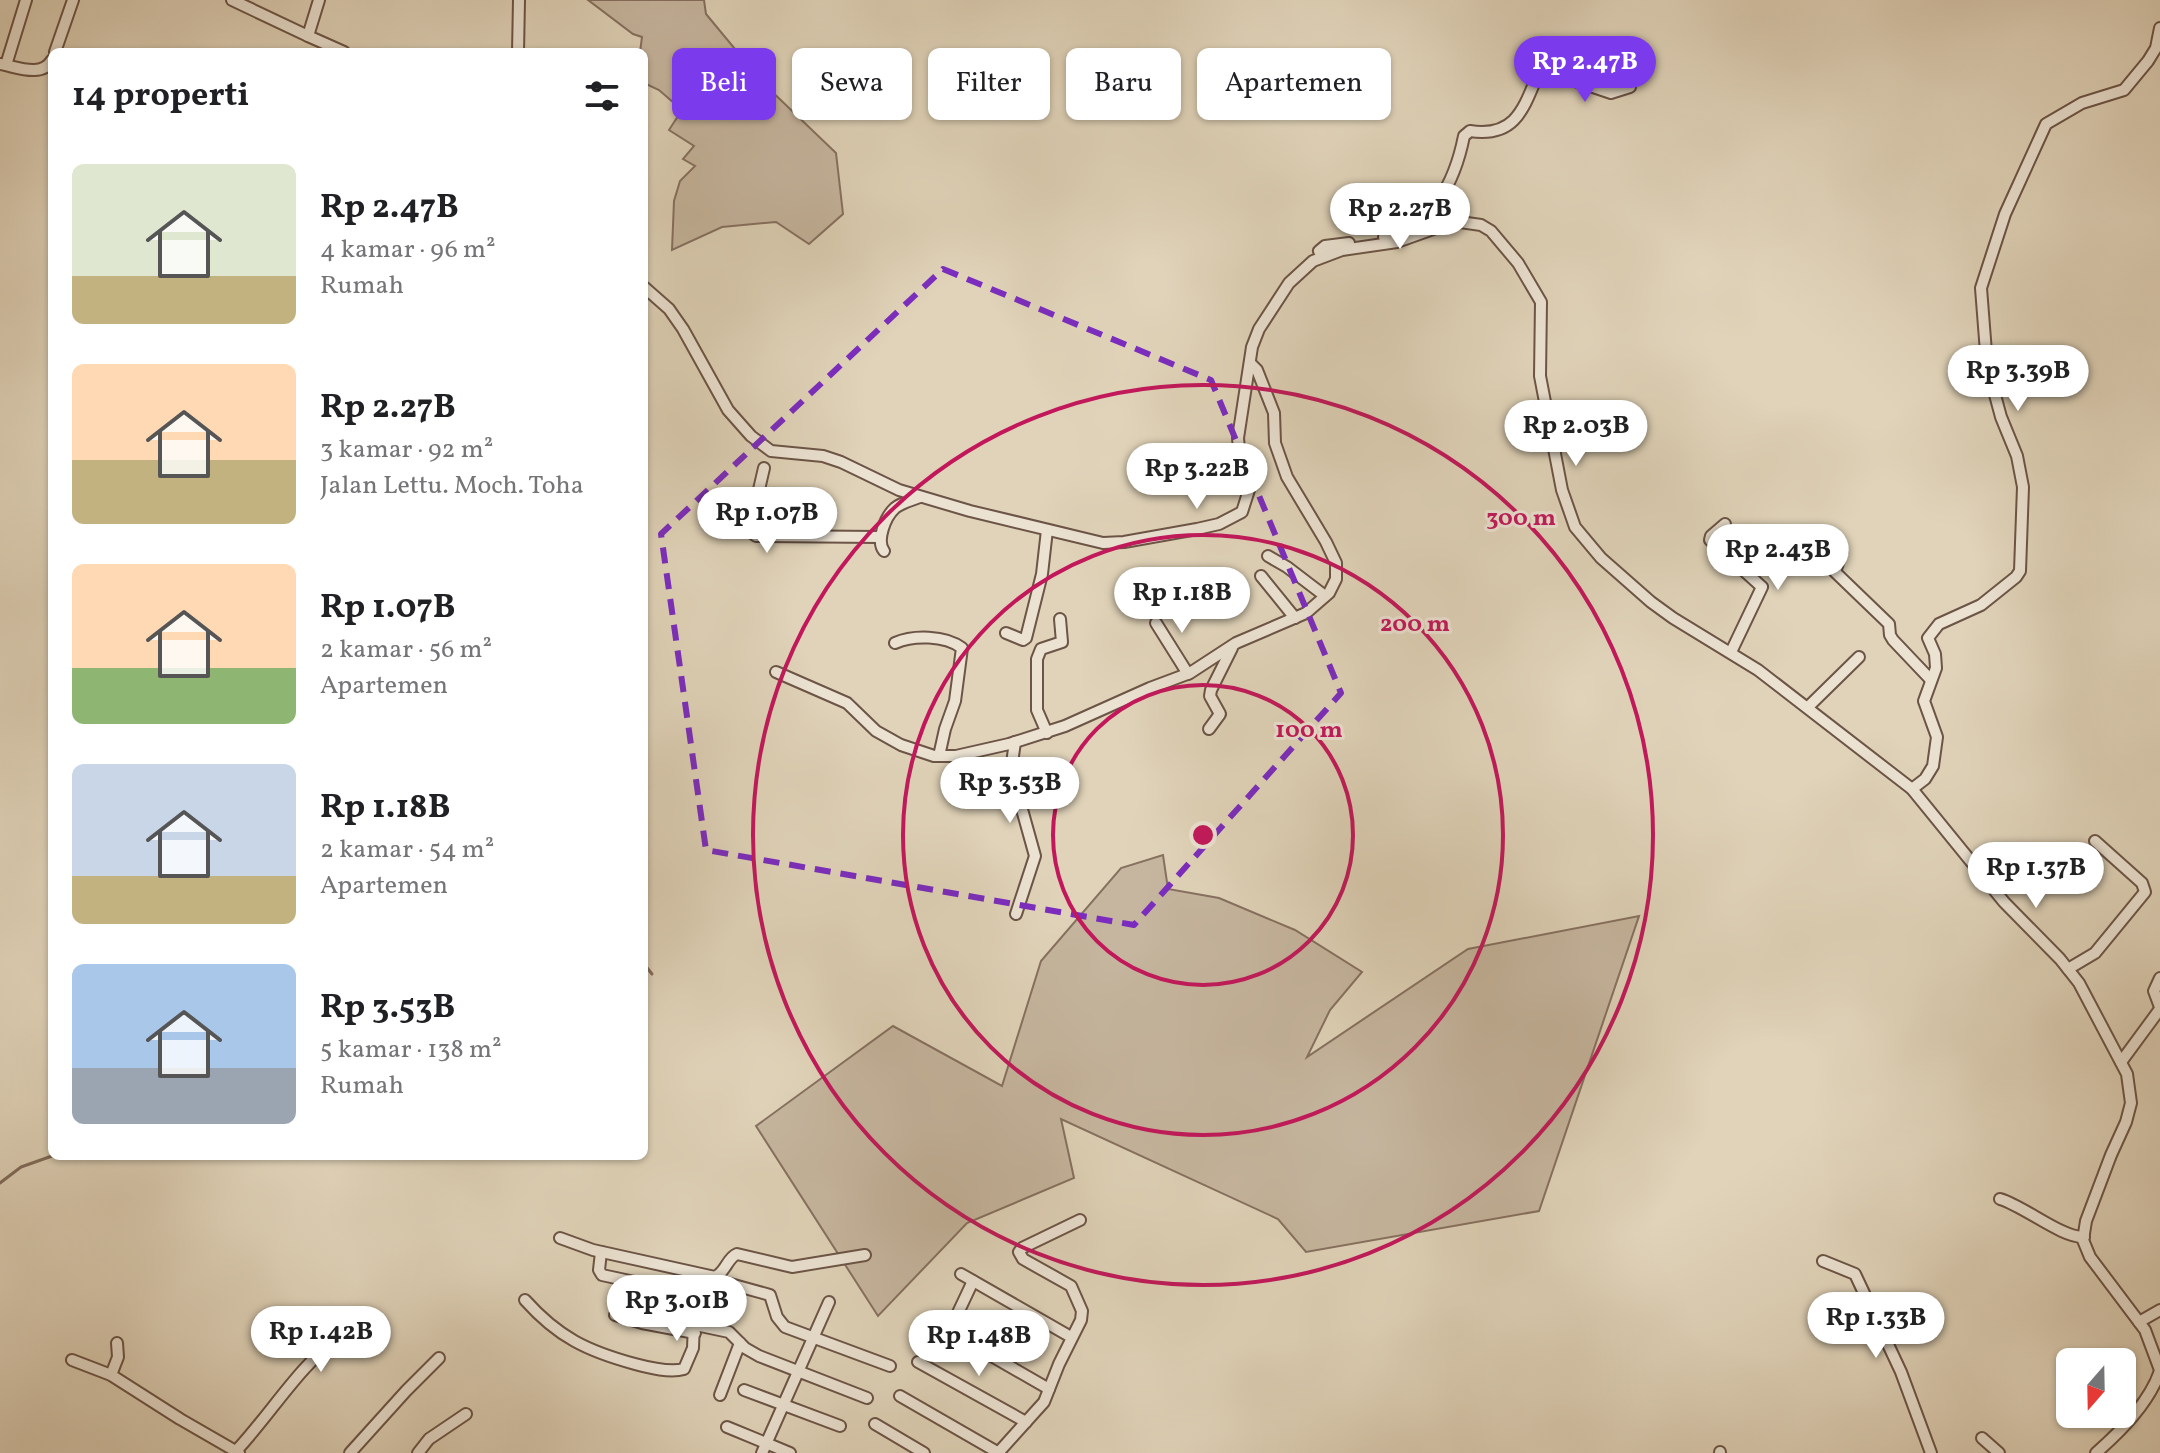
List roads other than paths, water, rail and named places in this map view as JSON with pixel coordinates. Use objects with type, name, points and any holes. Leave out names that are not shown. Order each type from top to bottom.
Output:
[{"type":"street","points":[[26,0],[3,64],[38,71],[48,66]]},
{"type":"street","points":[[56,48],[73,0]]},
{"type":"street","points":[[232,0],[335,48]]},
{"type":"street","points":[[308,36],[319,0]]},
{"type":"street","points":[[518,48],[519,0]]},
{"type":"street","points":[[1912,789],[1925,779],[1933,766],[1937,737],[1924,701],[1937,663],[1928,638],[1930,633],[1939,624],[1974,609],[2007,586],[2016,577],[2021,562],[2023,487],[2017,456],[2001,417],[1987,365],[1981,279],[2011,201],[2046,124],[2082,103],[2124,90],[2156,48],[2160,28]]},
{"type":"street","points":[[1322,257],[1319,251],[1325,246],[1395,235],[1429,214],[1458,165],[1464,136],[1470,131],[1495,132],[1505,129],[1523,110],[1540,69],[1611,93],[1630,87]]},
{"type":"street","points":[[648,291],[669,309],[699,355],[728,410],[765,448],[823,456],[920,497],[1085,540],[1113,543],[1208,526],[1239,515],[1246,505],[1249,490],[1240,461],[1238,438],[1252,347],[1259,329],[1298,273],[1322,257],[1342,250],[1397,242],[1460,222],[1481,225],[1499,239],[1518,263],[1541,302],[1540,376],[1562,490],[1575,527],[1601,558],[1651,602],[1731,652],[1808,707],[1912,789],[2004,902],[2079,983],[2127,1074],[2131,1103],[2086,1221],[2084,1237],[2090,1257],[2148,1334],[2160,1370],[2141,1404],[2096,1453]]},
{"type":"street","points":[[776,672],[847,703],[887,739],[939,756],[956,756],[1015,742],[1044,727],[1210,662],[1292,614],[1306,613],[1336,579],[1336,563],[1287,477],[1275,443],[1274,413],[1257,370],[1250,363]]},
{"type":"street","points":[[764,468],[751,524],[752,533],[756,536],[880,537]]},
{"type":"street","points":[[884,551],[880,546],[880,537],[895,508],[920,497]]},
{"type":"street","points":[[1725,524],[1710,540],[1762,587],[1731,652]]},
{"type":"street","points":[[1006,633],[1023,640],[1026,638],[1042,574],[1047,530]]},
{"type":"street","points":[[1842,551],[1835,572],[1886,620],[1893,640],[1931,680]]},
{"type":"street","points":[[1268,556],[1323,594]]},
{"type":"street","points":[[1261,576],[1292,614]]},
{"type":"street","points":[[1044,727],[1037,710],[1038,654],[1041,649],[1062,642],[1060,619]]},
{"type":"street","points":[[1156,623],[1186,670]]},
{"type":"street","points":[[895,643],[926,638],[951,641],[962,648],[955,701],[939,756]]},
{"type":"street","points":[[1209,729],[1220,714],[1210,696],[1211,690],[1233,646]]},
{"type":"street","points":[[1808,707],[1859,657]]},
{"type":"street","points":[[1015,742],[1011,770],[1035,856],[1016,914]]},
{"type":"street","points":[[2068,969],[2095,953],[2145,892],[2142,883],[2095,841]]},
{"type":"street","points":[[2121,1062],[2160,1008],[2154,991],[2160,978]]},
{"type":"street","points":[[2000,1199],[2042,1218],[2066,1234],[2084,1237]]},
{"type":"street","points":[[900,1396],[999,1453],[1044,1402],[1081,1320],[1082,1311],[1074,1289],[1023,1259],[1019,1252],[1080,1220]]},
{"type":"street","points":[[560,1238],[601,1252],[715,1277],[737,1254],[792,1267],[865,1255]]},
{"type":"street","points":[[525,1300],[545,1323],[598,1354],[652,1368],[684,1369],[693,1348],[696,1329],[697,1304],[694,1297],[602,1275],[599,1270],[601,1252]]},
{"type":"street","points":[[1823,1261],[1855,1274],[1901,1372],[1931,1453]]},
{"type":"street","points":[[961,1274],[1071,1337]]},
{"type":"street","points":[[949,1332],[973,1281]]},
{"type":"street","points":[[723,1282],[770,1295],[781,1324],[890,1366]]},
{"type":"street","points":[[764,1448],[829,1302]]},
{"type":"street","points":[[2139,1322],[2160,1310]]},
{"type":"street","points":[[615,1315],[729,1332],[759,1356],[867,1398]]},
{"type":"street","points":[[931,1321],[1049,1389]]},
{"type":"street","points":[[72,1360],[111,1375],[238,1452],[306,1364],[343,1333]]},
{"type":"street","points":[[111,1375],[118,1357],[117,1343]]},
{"type":"street","points":[[720,1395],[740,1343]]},
{"type":"street","points":[[350,1453],[439,1358]]},
{"type":"street","points":[[918,1362],[1026,1422]]},
{"type":"street","points":[[744,1390],[840,1426]]},
{"type":"street","points":[[418,1453],[429,1439],[466,1414]]},
{"type":"street","points":[[875,1424],[924,1453]]},
{"type":"street","points":[[727,1427],[764,1448],[790,1453]]},
{"type":"street","points":[[1982,1438],[1999,1453]]},
{"type":"waterway","points":[[648,969],[652,974]]},
{"type":"waterway","points":[[0,1183],[21,1167],[48,1157]]}]
